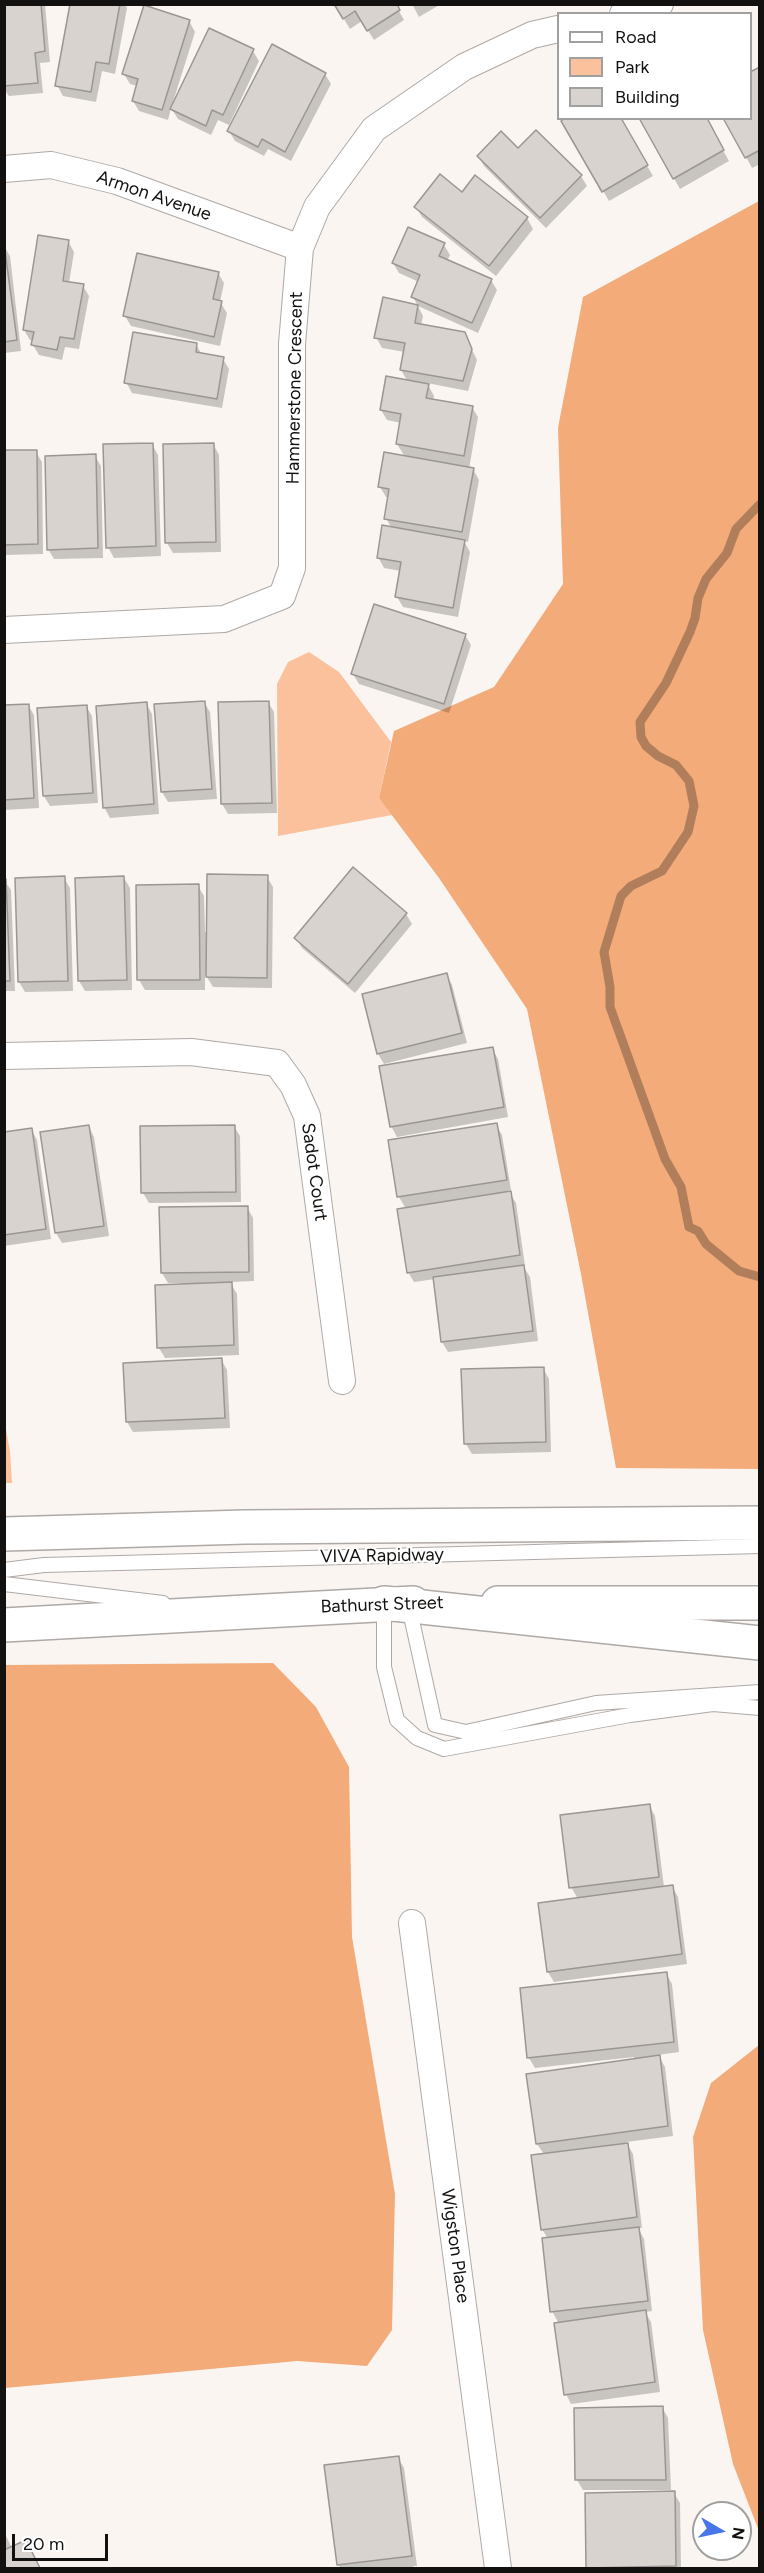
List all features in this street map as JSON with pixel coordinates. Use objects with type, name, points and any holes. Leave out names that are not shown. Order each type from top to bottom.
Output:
[{"type":"main road","points":[[4,1534],[245,1527],[759,1523]]},
{"type":"main road","name":"Bathurst Street","points":[[4,1625],[397,1605],[759,1604]]},
{"type":"main road","points":[[397,1605],[759,1643]]},
{"type":"street","points":[[630,12],[660,4]]},
{"type":"street","name":"Hammerstone Crescent","points":[[4,630],[224,619],[282,596],[292,568],[292,344],[300,248],[317,207],[374,129],[464,67],[532,35],[557,29]]},
{"type":"street","name":"Armon Avenue","points":[[4,169],[51,165],[117,181],[300,248]]},
{"type":"street","name":"Sadot Court","points":[[4,1056],[191,1052],[277,1063],[293,1085],[307,1116],[342,1381]]},
{"type":"street","name":"Wigston Place","points":[[411,1923],[498,2568]]},
{"type":"lane","name":"VIVA Rapidway","points":[[4,1570],[67,1565],[759,1546]]},
{"type":"lane","points":[[4,1584],[235,1612]]},
{"type":"lane","points":[[397,1605],[435,1725],[466,1732],[596,1703],[759,1692]]},
{"type":"lane","points":[[397,1605],[384,1667],[397,1720],[417,1738],[444,1749],[630,1715],[714,1704],[759,1708]]},
{"type":"green space","points":[[309,652],[339,672],[391,742],[379,798],[392,815],[278,836],[277,684],[288,662]]},
{"type":"green space","points":[[5,1424],[10,1451],[12,1483],[5,1483]]},
{"type":"shaded area","points":[[759,201],[759,1469],[616,1468],[581,1274],[527,1009],[439,878],[379,798],[394,731],[494,687],[563,584],[558,428],[583,297]]},
{"type":"shaded area","points":[[273,1663],[316,1707],[349,1767],[352,1937],[395,2194],[392,2330],[367,2366],[297,2361],[5,2388],[5,1665]]},
{"type":"shaded area","points":[[759,2045],[759,2531],[752,2513],[752,2501],[747,2501],[733,2464],[703,2330],[693,2137],[711,2083]]},
{"type":"building","points":[[4,4],[41,4],[45,51],[35,53],[38,83],[4,86]]},
{"type":"building","points":[[70,4],[120,4],[109,64],[96,62],[91,92],[55,86]]},
{"type":"building","points":[[334,4],[397,4],[400,10],[367,31],[355,11],[343,19]]},
{"type":"building","points":[[144,5],[190,20],[162,110],[132,101],[138,79],[122,74]]},
{"type":"building","points":[[209,28],[254,49],[223,115],[212,110],[206,126],[170,109]]},
{"type":"building","points":[[272,44],[326,73],[285,152],[262,139],[258,147],[227,131]]},
{"type":"building","points":[[760,67],[760,150],[745,158],[724,120],[752,120],[752,71]]},
{"type":"building","points":[[622,120],[648,165],[602,192],[561,121]]},
{"type":"building","points":[[640,120],[708,120],[724,150],[673,179]]},
{"type":"building","points":[[536,130],[582,175],[540,218],[477,156],[501,131],[518,148]]},
{"type":"building","points":[[440,174],[462,192],[475,175],[528,217],[489,266],[414,207]]},
{"type":"building","points":[[408,227],[445,243],[439,256],[492,279],[472,323],[411,297],[420,275],[392,263]]},
{"type":"building","points":[[38,235],[69,240],[63,281],[84,284],[74,339],[60,337],[57,350],[31,345],[34,332],[23,330]]},
{"type":"building","points":[[4,244],[17,340],[4,342]]},
{"type":"building","points":[[137,253],[219,272],[213,299],[222,301],[214,337],[123,316]]},
{"type":"building","points":[[383,297],[418,305],[415,323],[465,332],[472,349],[463,381],[400,370],[405,343],[374,338]]},
{"type":"building","points":[[133,332],[197,343],[196,352],[224,357],[217,399],[124,383]]},
{"type":"building","points":[[386,376],[429,384],[426,398],[473,406],[464,456],[396,444],[401,414],[380,410]]},
{"type":"building","points":[[153,443],[156,546],[106,548],[103,444]]},
{"type":"building","points":[[214,443],[216,542],[165,543],[163,444]]},
{"type":"building","points":[[4,450],[37,450],[38,544],[4,545]]},
{"type":"building","points":[[384,452],[474,468],[462,532],[384,519],[389,489],[378,487]]},
{"type":"building","points":[[96,454],[98,548],[47,550],[45,456]]},
{"type":"building","points":[[382,525],[465,540],[453,608],[395,597],[401,562],[377,558]]},
{"type":"building","points":[[374,604],[466,634],[444,704],[351,674]]},
{"type":"building","points":[[205,701],[212,789],[161,792],[154,704]]},
{"type":"building","points":[[269,701],[272,803],[221,804],[218,702]]},
{"type":"building","points":[[147,702],[154,804],[103,808],[96,706]]},
{"type":"building","points":[[29,704],[34,798],[4,800],[4,705]]},
{"type":"building","points":[[87,705],[93,793],[43,796],[37,708]]},
{"type":"building","points":[[353,867],[407,913],[348,984],[294,938]]},
{"type":"building","points":[[207,874],[268,875],[267,978],[206,977]]},
{"type":"building","points":[[65,876],[68,981],[18,982],[15,878]]},
{"type":"building","points":[[124,876],[127,980],[78,981],[75,878]]},
{"type":"building","points":[[4,879],[6,879],[10,981],[4,981]]},
{"type":"building","points":[[199,884],[200,980],[137,980],[136,885]]},
{"type":"building","points":[[447,973],[462,1033],[377,1054],[362,994]]},
{"type":"building","points":[[493,1047],[504,1107],[390,1127],[379,1066]]},
{"type":"building","points":[[497,1123],[507,1180],[397,1197],[388,1140]]},
{"type":"building","points":[[89,1125],[104,1226],[55,1233],[40,1132]]},
{"type":"building","points":[[235,1125],[236,1192],[141,1193],[140,1126]]},
{"type":"building","points":[[32,1128],[46,1229],[4,1235],[4,1132]]},
{"type":"building","points":[[511,1191],[520,1255],[407,1273],[397,1209]]},
{"type":"building","points":[[248,1206],[249,1272],[161,1273],[159,1207]]},
{"type":"building","points":[[524,1265],[533,1331],[441,1342],[433,1277]]},
{"type":"building","points":[[232,1282],[234,1345],[157,1348],[155,1285]]},
{"type":"building","points":[[222,1358],[225,1418],[126,1422],[123,1363]]},
{"type":"building","points":[[544,1367],[546,1442],[464,1444],[461,1369]]},
{"type":"building","points":[[650,1804],[659,1877],[569,1888],[560,1815]]},
{"type":"building","points":[[673,1885],[682,1954],[547,1972],[538,1903]]},
{"type":"building","points":[[667,1972],[674,2042],[527,2058],[520,1988]]},
{"type":"building","points":[[660,2055],[668,2126],[536,2144],[526,2074]]},
{"type":"building","points":[[628,2143],[637,2217],[541,2230],[531,2155]]},
{"type":"building","points":[[639,2227],[648,2301],[550,2312],[542,2238]]},
{"type":"building","points":[[646,2310],[655,2382],[564,2395],[554,2323]]},
{"type":"building","points":[[663,2406],[666,2480],[575,2480],[574,2408]]},
{"type":"building","points":[[399,2456],[412,2556],[337,2565],[324,2465]]},
{"type":"building","points":[[675,2491],[676,2566],[586,2568],[585,2493]]},
{"type":"building","points":[[26,2540],[40,2568],[4,2568],[4,2550]]},
{"type":"waterway","points":[[760,504],[736,529],[727,553],[706,579],[698,598],[690,632],[666,683],[640,722],[641,737],[646,746],[658,756],[676,765],[689,781],[694,806],[688,832],[662,871],[631,886],[621,896],[604,952],[610,987],[610,1007],[665,1159],[681,1187],[689,1227],[698,1231],[706,1244],[739,1271],[760,1277]]}]
